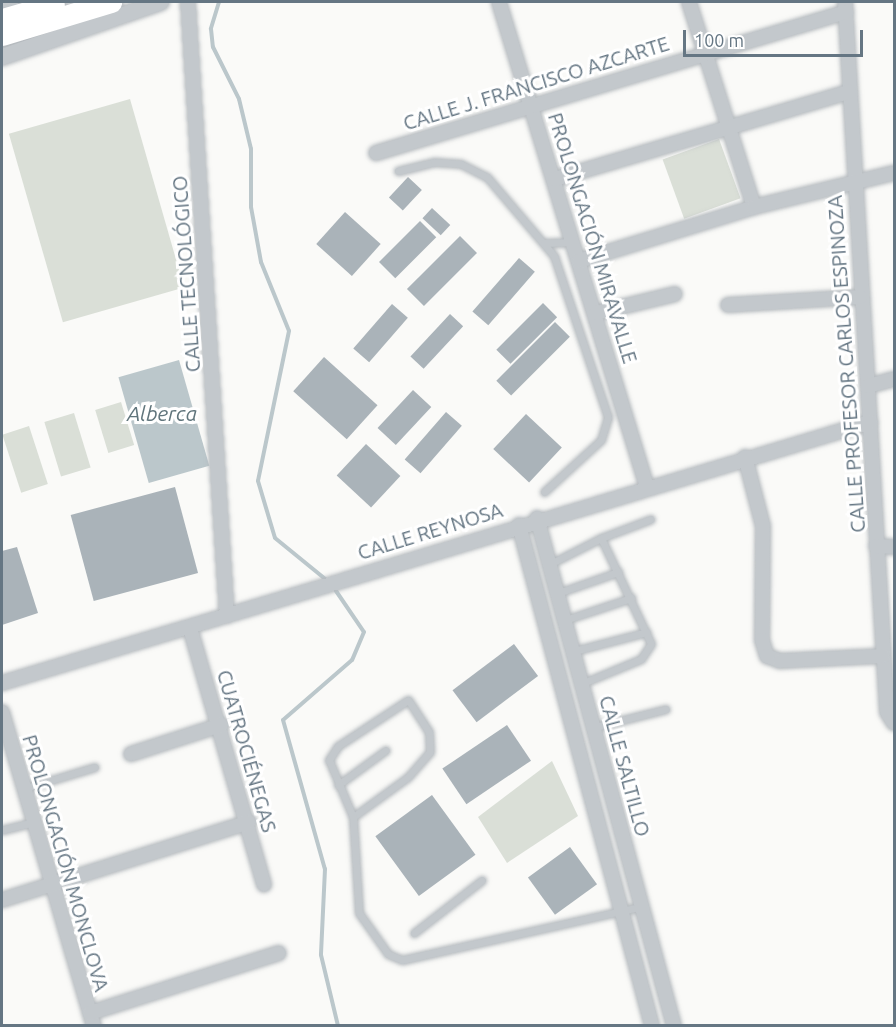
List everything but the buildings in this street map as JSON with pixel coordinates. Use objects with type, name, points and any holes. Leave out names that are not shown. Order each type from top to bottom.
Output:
[{"type":"main road","points":[[5,17],[63,2]]},
{"type":"main road","points":[[5,17],[111,2]]},
{"type":"street","points":[[2,57],[161,2]]},
{"type":"street","name":"CALLE TECNOLÓGICO","points":[[188,2],[227,616]]},
{"type":"street","name":"PROLONGACIÓN MIRAVALLE","points":[[499,2],[555,179],[647,487]]},
{"type":"street","points":[[689,2],[754,207]]},
{"type":"street","name":"CALLE J. FRANCISCO AZCARTE","points":[[376,153],[846,7]]},
{"type":"street","name":"CALLE PROFESOR CARLOS ESPINOZA","points":[[846,7],[860,297],[871,422],[883,656],[887,712],[894,723]]},
{"type":"street","points":[[555,179],[727,126],[849,92]]},
{"type":"street","points":[[579,261],[754,207],[854,185],[894,173]]},
{"type":"street","points":[[596,314],[675,294]]},
{"type":"street","points":[[728,305],[860,297]]},
{"type":"street","points":[[868,387],[894,379]]},
{"type":"street","name":"CALLE REYNOSA","points":[[2,683],[190,628],[354,574],[537,518],[871,422]]},
{"type":"street","points":[[745,457],[763,526],[763,649],[780,661],[883,656]]},
{"type":"street","name":"CALLE SALTILLO","points":[[537,518],[674,1026]]},
{"type":"street","name":"CALLE SALTILLO","points":[[519,525],[652,1026]]},
{"type":"street","points":[[876,546],[894,547]]},
{"type":"street","name":"CUATROCIÉNEGAS","points":[[190,628],[221,724],[264,885]]},
{"type":"street","name":"PROLONGACIÓN MONCLOVA","points":[[2,712],[22,789],[92,1019]]},
{"type":"street","points":[[131,754],[221,724]]},
{"type":"street","points":[[2,900],[249,822]]},
{"type":"street","points":[[92,1019],[279,953]]},
{"type":"lane","points":[[398,171],[434,162],[461,164],[478,172],[504,192],[544,243],[559,269],[608,417],[601,440],[544,492]]},
{"type":"lane","points":[[544,243],[574,242]]},
{"type":"lane","points":[[550,564],[602,538],[651,519]]},
{"type":"lane","points":[[583,683],[641,659],[649,652],[647,632],[602,538]]},
{"type":"lane","points":[[558,594],[618,572]]},
{"type":"lane","points":[[565,620],[631,598]]},
{"type":"lane","points":[[574,651],[647,632]]},
{"type":"lane","points":[[353,817],[408,777],[430,752],[429,732],[414,705],[400,701],[331,753],[338,785],[353,817],[359,913],[394,958],[643,906]]},
{"type":"lane","points":[[594,727],[666,709]]},
{"type":"lane","points":[[338,785],[386,750]]},
{"type":"lane","points":[[22,789],[95,767]]},
{"type":"lane","points":[[2,830],[33,822]]},
{"type":"lane","points":[[414,933],[482,880]]},
{"type":"shaded area","points":[[130,99],[184,287],[63,322],[9,134]]},
{"type":"shaded area","points":[[719,139],[741,198],[684,219],[663,160]]},
{"type":"shaded area","points":[[121,402],[134,445],[108,453],[95,410]]},
{"type":"shaded area","points":[[74,413],[91,468],[61,477],[44,422]]},
{"type":"shaded area","points":[[29,426],[48,484],[21,493],[2,435]]},
{"type":"shaded area","points":[[552,761],[578,816],[507,863],[478,817]]},
{"type":"water","name":"Alberca","points":[[179,360],[209,466],[149,483],[118,377]]},
{"type":"waterway","points":[[219,2],[211,29],[213,47],[239,99],[251,149],[251,207],[261,262],[289,331],[258,481],[275,538],[329,582]]},
{"type":"waterway","points":[[334,588],[364,632],[352,660],[283,720],[325,869],[321,955],[338,1026]]}]
